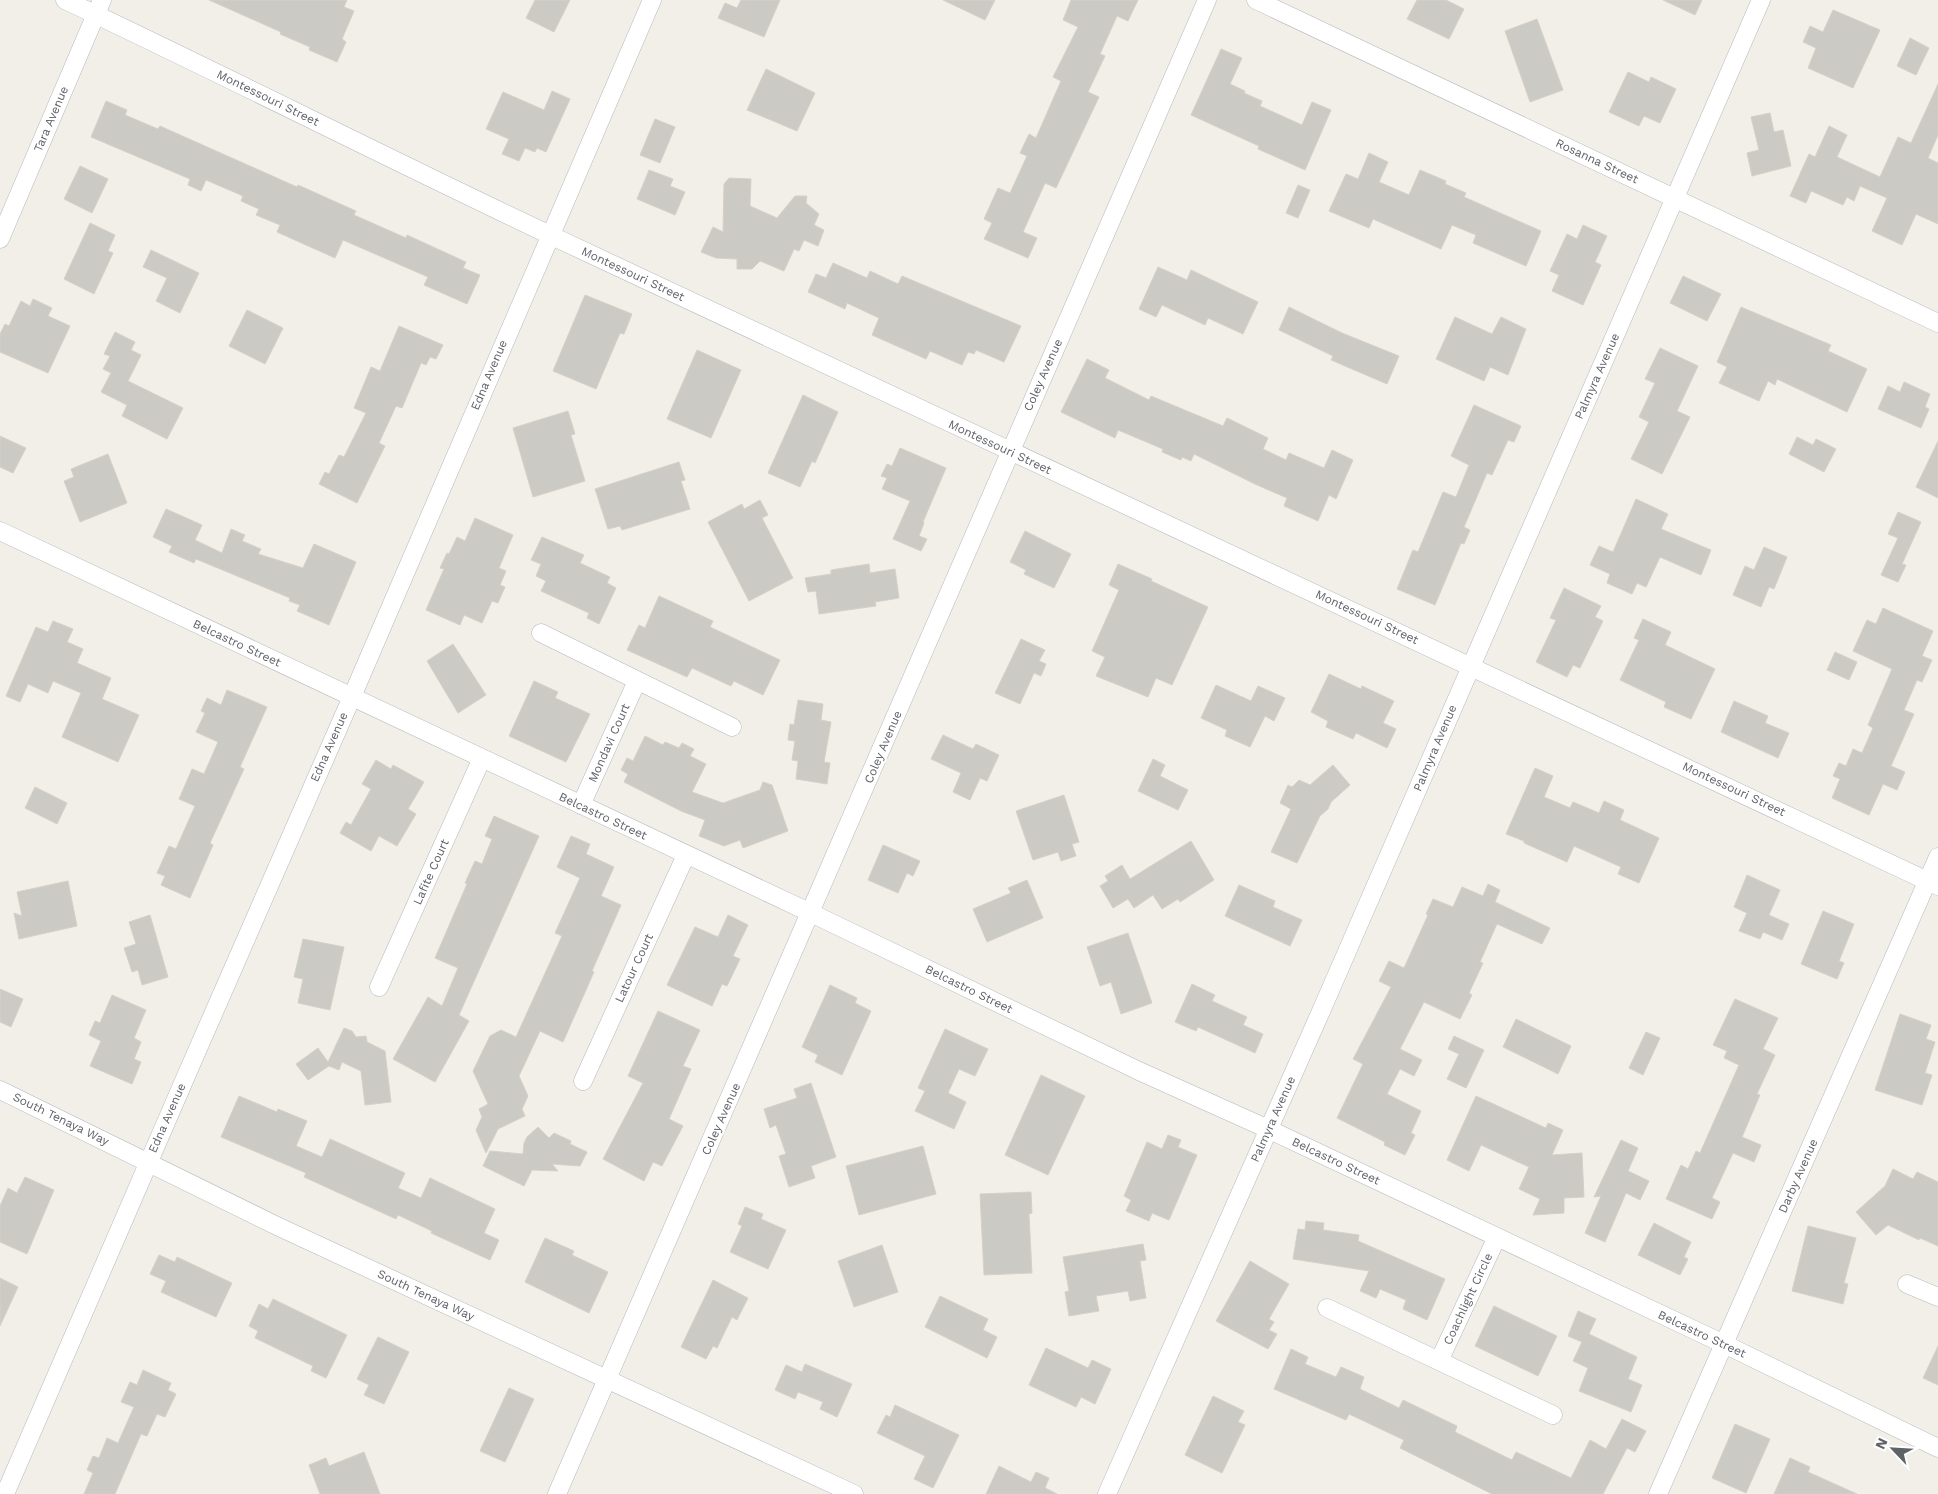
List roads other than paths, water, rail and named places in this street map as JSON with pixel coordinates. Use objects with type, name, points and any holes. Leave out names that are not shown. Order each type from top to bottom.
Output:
[{"type":"street","name":"Montessouri Street","points":[[65,0],[99,7],[549,235],[1009,452],[1471,665],[1933,884]]},
{"type":"street","name":"Edna Avenue","points":[[5,1494],[652,0]]},
{"type":"street","name":"Coley Avenue","points":[[557,1494],[1207,0]]},
{"type":"street","name":"Rosanna Street","points":[[1256,0],[1938,323]]},
{"type":"street","name":"Palmyra Avenue","points":[[1107,1494],[1761,0]]},
{"type":"street","name":"Tara Avenue","points":[[0,239],[99,7]]},
{"type":"street","name":"Belcastro Street","points":[[0,531],[811,913],[1139,1071],[1268,1129],[1724,1344],[1938,1448]]},
{"type":"street","points":[[541,633],[732,727]]},
{"type":"street","name":"Mondavi Court","points":[[581,805],[637,681]]},
{"type":"street","name":"Lafite Court","points":[[379,987],[482,758]]},
{"type":"street","name":"Latour Court","points":[[583,1081],[686,855]]},
{"type":"street","name":"Darby Avenue","points":[[1658,1494],[1933,884],[1938,857]]},
{"type":"street","name":"South Tenaya Way","points":[[0,1090],[278,1226],[607,1378],[829,1489],[854,1494]]},
{"type":"street","name":"Coachlight Circle","points":[[1439,1361],[1497,1237]]},
{"type":"street","points":[[1907,1284],[1938,1297]]},
{"type":"street","name":"Coachlight Circle","points":[[1327,1308],[1553,1415]]}]
